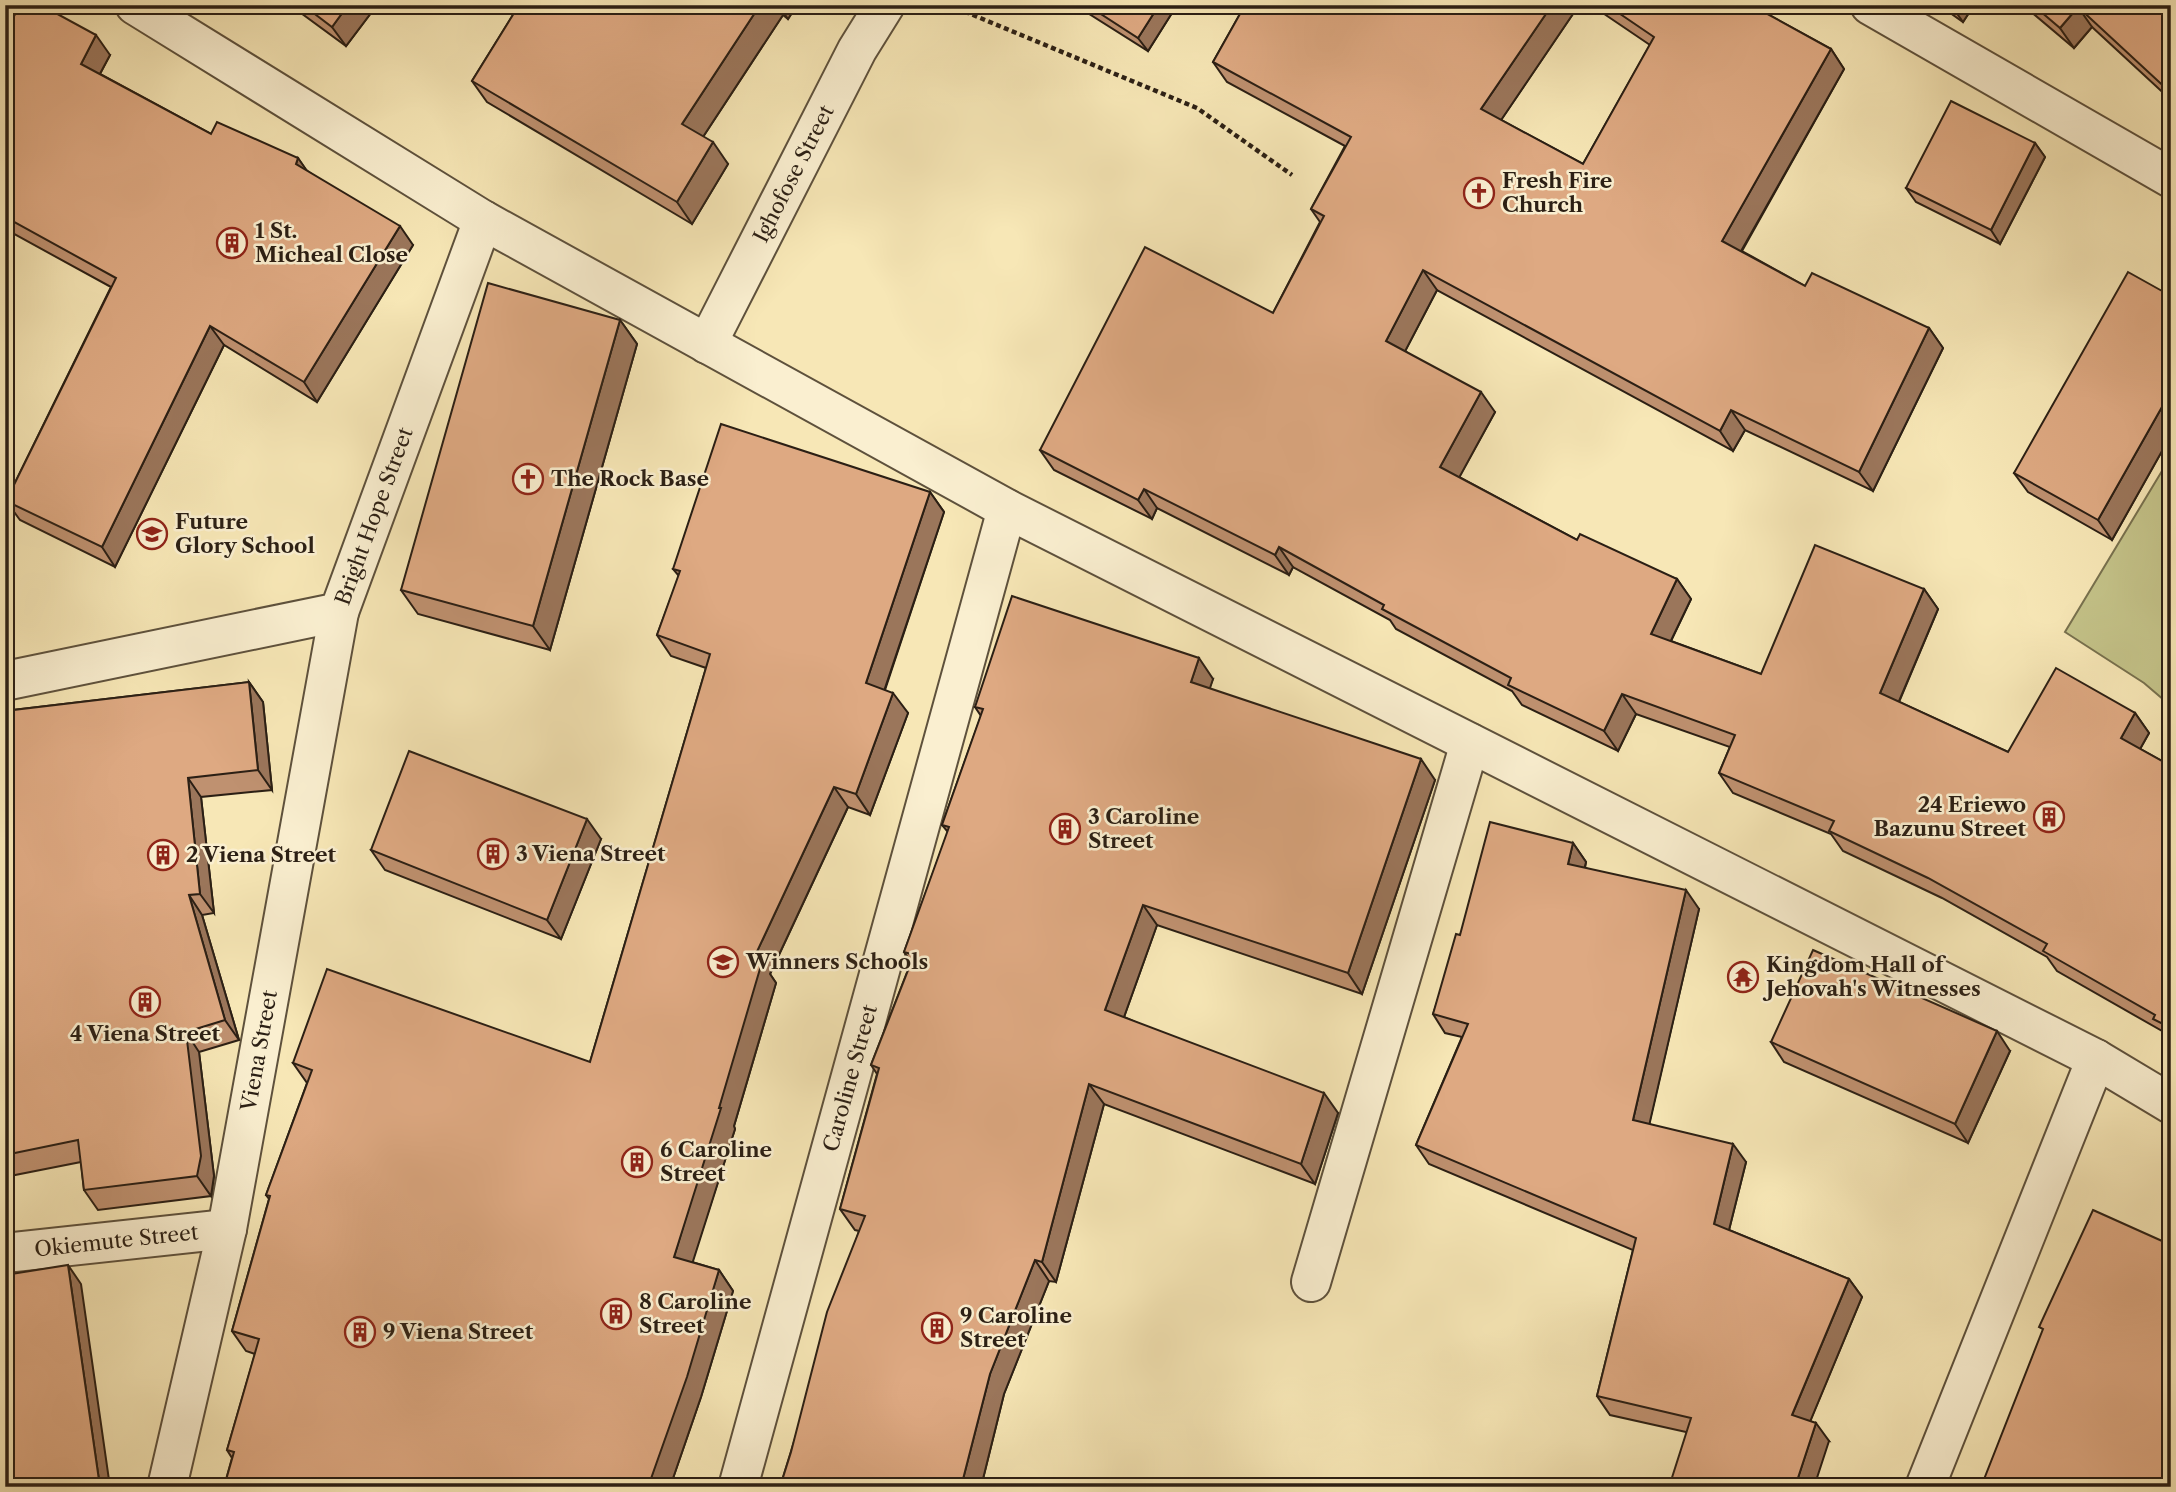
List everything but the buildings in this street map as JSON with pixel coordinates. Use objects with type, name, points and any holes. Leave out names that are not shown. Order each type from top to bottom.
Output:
[{"type":"street","points":[[135,5],[483,220],[1007,509],[2096,1059],[2171,1104]]},
{"type":"street","name":"Ighofose Street","points":[[707,344],[857,50],[885,5]]},
{"type":"street","points":[[1870,5],[2171,178]]},
{"type":"street","name":"Bright Hope Street","points":[[5,681],[338,612],[483,220]]},
{"type":"street","name":"Caroline Street","points":[[738,1487],[1007,509]]},
{"type":"street","name":"Viena Street","points":[[167,1487],[228,1229],[338,612]]},
{"type":"street","points":[[1311,1282],[1471,743]]},
{"type":"street","points":[[1925,1487],[2096,1059]]},
{"type":"street","name":"Okiemute Street","points":[[5,1253],[228,1229]]},
{"type":"path","points":[[949,5],[1196,108],[1292,175]]},
{"type":"shaded area","points":[[2171,456],[2171,706],[2144,683],[2065,632]]},
{"type":"place","name":"Fresh Fire Church","points":[[1479,193]]},
{"type":"place","name":"1 St. Micheal Close","points":[[232,243]]},
{"type":"place","name":"The Rock Base","points":[[528,479]]},
{"type":"place","name":"Future Glory School","points":[[152,534]]},
{"type":"place","name":"24 Eriewo Bazunu Street","points":[[2049,817]]},
{"type":"place","name":"3 Caroline Street","points":[[1065,829]]},
{"type":"place","name":"3 Viena Street","points":[[493,854]]},
{"type":"place","name":"2 Viena Street","points":[[163,855]]},
{"type":"place","name":"Winners Schools","points":[[723,962]]},
{"type":"place","name":"Kingdom Hall of Jehovah's Witnesses","points":[[1743,977]]},
{"type":"place","name":"4 Viena Street","points":[[145,1002]]},
{"type":"place","name":"6 Caroline Street","points":[[637,1162]]},
{"type":"place","name":"8 Caroline Street","points":[[616,1314]]},
{"type":"place","name":"9 Caroline Street","points":[[937,1328]]},
{"type":"place","name":"9 Viena Street","points":[[360,1332]]}]
